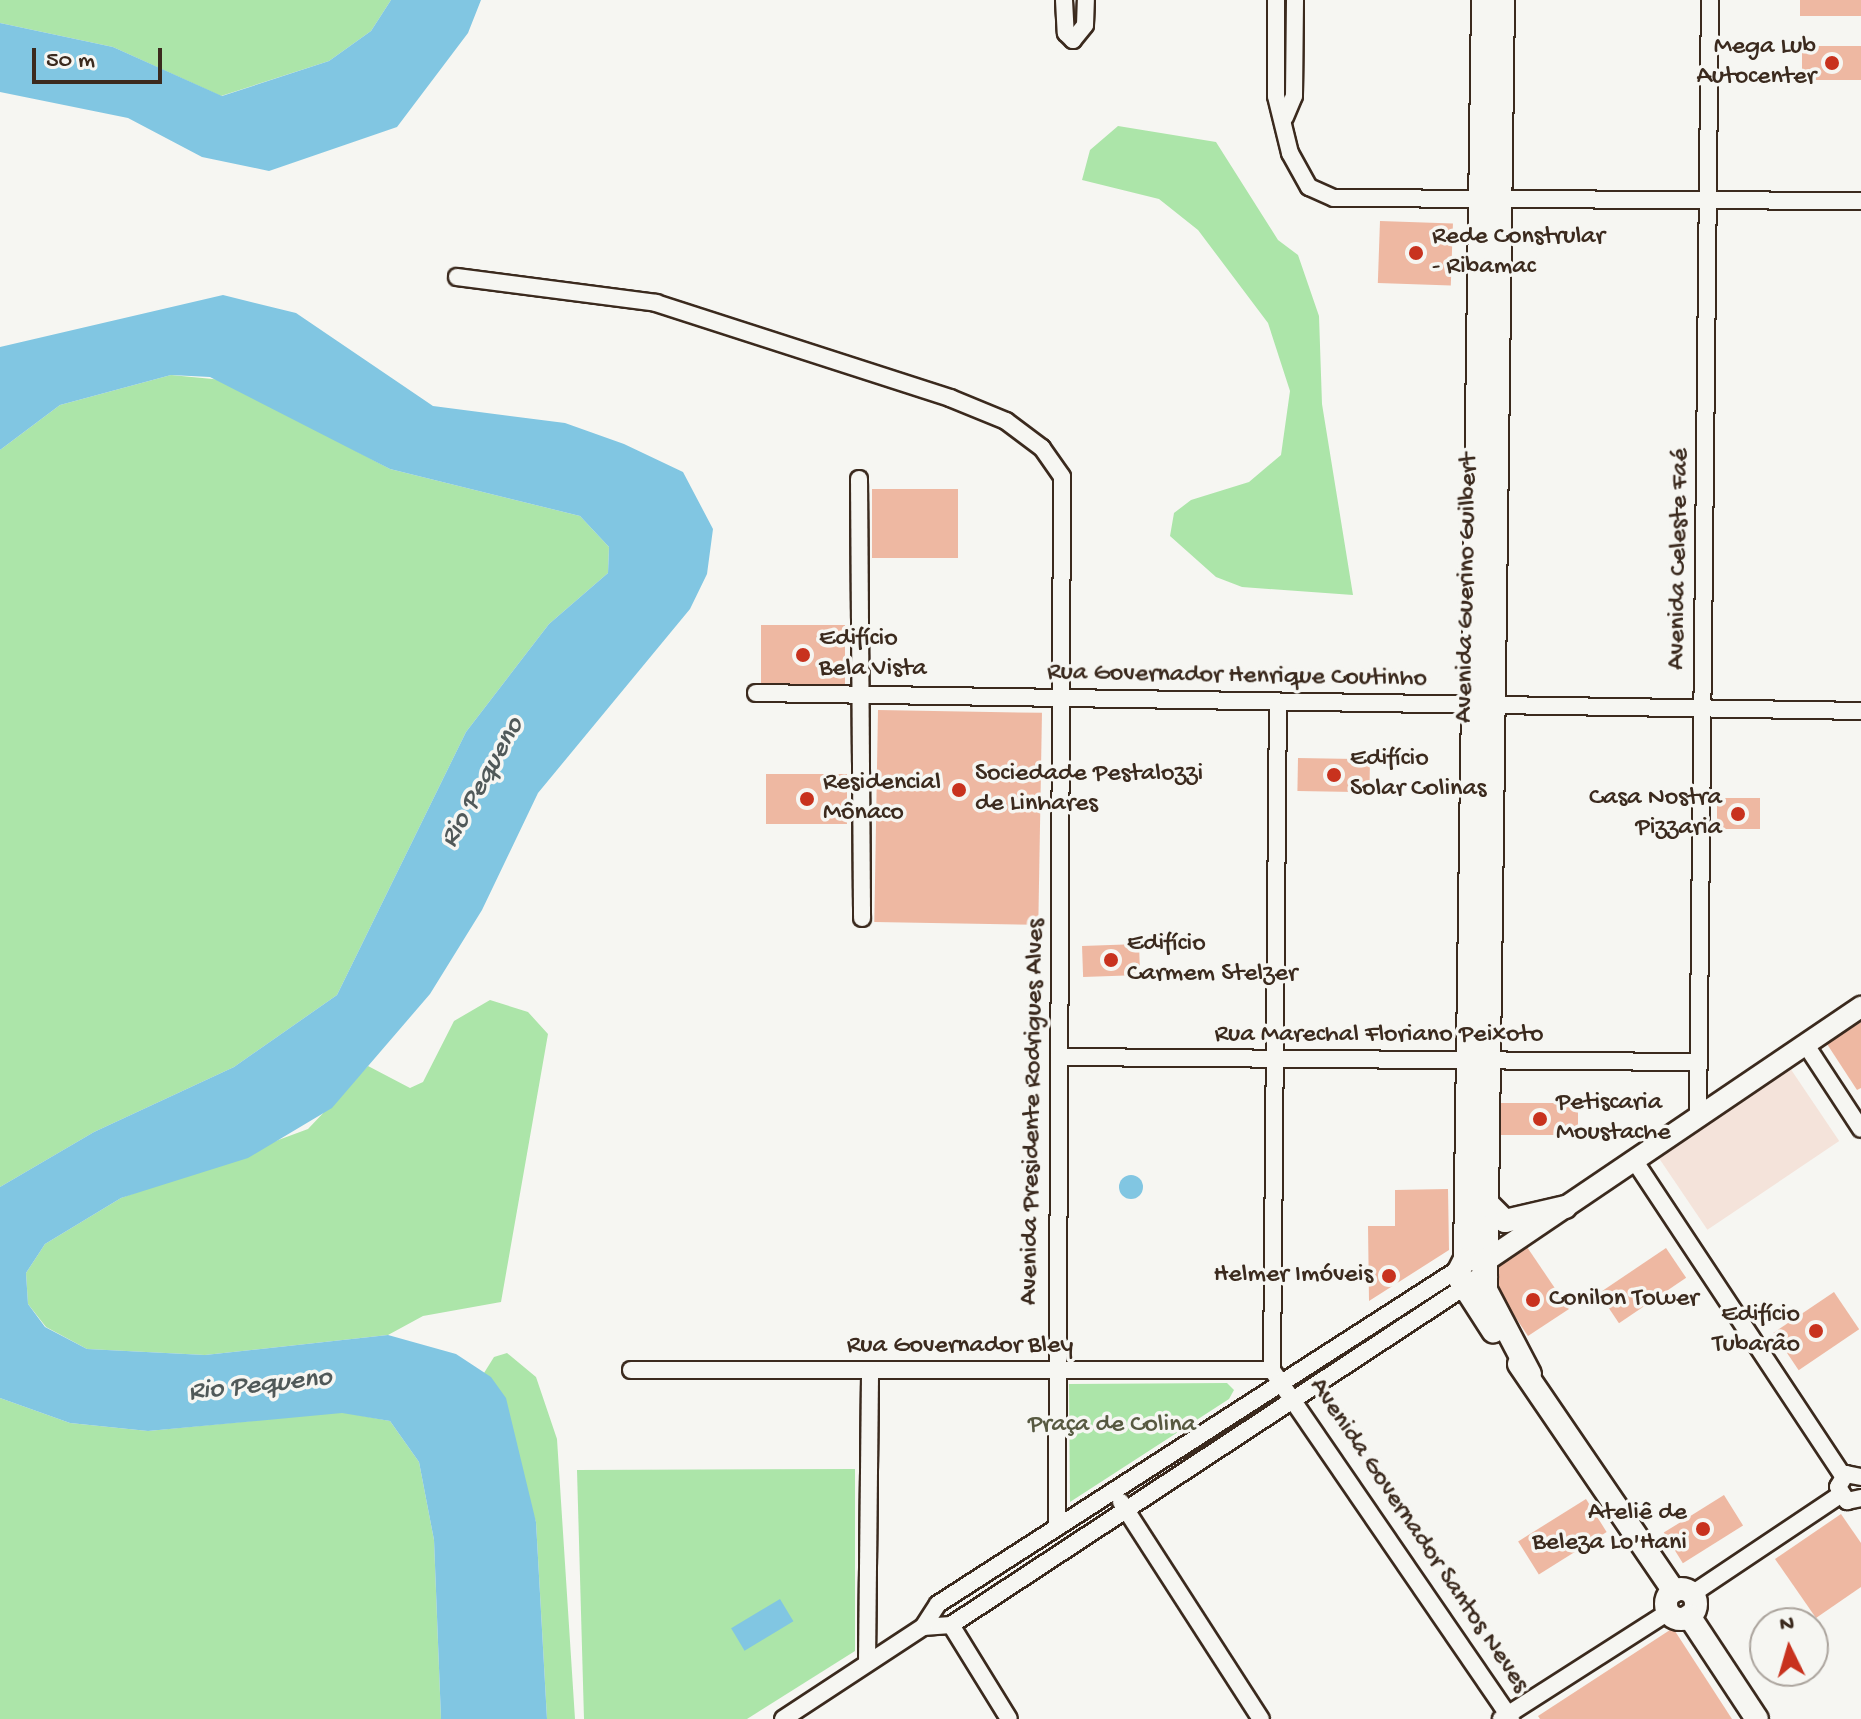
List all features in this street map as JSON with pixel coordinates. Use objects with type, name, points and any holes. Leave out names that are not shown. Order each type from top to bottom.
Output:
[{"type":"main road","name":"Avenida Guerino Guilbert","points":[[1483,0],[1491,199]]},
{"type":"main road","name":"Avenida Guerino Guilbert","points":[[1472,1269],[1479,1061],[1491,199],[1503,0]]},
{"type":"main road","name":"Avenida Guerino Guilbert","points":[[1472,1269],[1488,1204],[1479,1061]]},
{"type":"main road","points":[[1488,1204],[1505,1221],[1565,1207]]},
{"type":"main road","points":[[1472,1269],[1530,1374],[1757,1719]]},
{"type":"street","points":[[1064,0],[1066,33],[1073,40],[1085,25],[1086,0]]},
{"type":"street","points":[[1276,0],[1276,96],[1285,117],[1297,174],[1334,198],[1861,201]]},
{"type":"street","points":[[1285,117],[1294,96],[1295,0]]},
{"type":"street","name":"Avenida Celeste Faé","points":[[1698,1118],[1710,0]]},
{"type":"street","name":"Avenida Presidente Rodrigues Alves","points":[[457,277],[656,303],[1006,421],[1042,448],[1062,477],[1063,698],[1055,1371],[1057,1527]]},
{"type":"street","points":[[859,479],[863,695],[862,918]]},
{"type":"street","name":"Rua Governador Henrique Coutinho","points":[[756,693],[1861,711]]},
{"type":"street","points":[[1278,702],[1272,1059],[1279,1375]]},
{"type":"street","points":[[923,1627],[951,1625],[1297,1397],[1472,1269],[1861,1007]]},
{"type":"street","points":[[1806,1045],[1861,1129]]},
{"type":"street","name":"Rua Marechal Floriano Peixoto","points":[[1059,1057],[1698,1062]]},
{"type":"street","points":[[1507,1717],[1840,1495],[1843,1476],[1634,1160]]},
{"type":"street","points":[[783,1719],[923,1627],[938,1604],[1113,1491],[1279,1375],[1472,1269]]},
{"type":"street","name":"Rua Governador Bley","points":[[631,1370],[1279,1375]]},
{"type":"street","points":[[867,1663],[870,1372]]},
{"type":"street","name":"Avenida Governador Santos Neves","points":[[1279,1375],[1297,1397],[1507,1717]]},
{"type":"street","points":[[1843,1476],[1861,1477]]},
{"type":"street","points":[[1113,1491],[1261,1719]]},
{"type":"street","points":[[1840,1495],[1860,1500]]},
{"type":"street","points":[[951,1625],[1009,1719]]},
{"type":"shaded area","points":[[1790,1068],[1839,1141],[1707,1230],[1658,1157]]},
{"type":"green space","points":[[0,0],[391,0],[371,31],[329,61],[221,96],[113,47],[0,23]]},
{"type":"green space","points":[[1118,126],[1216,142],[1278,240],[1298,255],[1319,316],[1322,404],[1353,595],[1242,587],[1216,577],[1170,536],[1174,513],[1191,500],[1249,482],[1281,455],[1290,391],[1268,323],[1198,230],[1159,199],[1082,180],[1090,150]]},
{"type":"green space","points":[[171,375],[223,380],[390,469],[580,516],[609,547],[608,573],[549,624],[466,732],[337,995],[234,1067],[94,1132],[0,1187],[0,450],[60,405]]},
{"type":"green space","points":[[490,1000],[528,1012],[548,1034],[501,1302],[423,1316],[388,1335],[205,1355],[87,1349],[46,1327],[28,1304],[26,1273],[45,1244],[121,1198],[308,1129],[368,1066],[410,1088],[423,1082],[454,1021]]},
{"type":"green space","points":[[507,1353],[536,1377],[557,1439],[575,1719],[547,1719],[536,1522],[484,1373],[494,1357]]},
{"type":"green space","name":"Praça de Colina","points":[[1227,1383],[1234,1390],[1229,1399],[1070,1502],[1069,1384]]},
{"type":"green space","points":[[0,1398],[70,1423],[148,1431],[342,1412],[390,1421],[419,1462],[434,1540],[441,1719],[0,1719]]},
{"type":"green space","points":[[855,1469],[855,1651],[747,1719],[584,1719],[577,1470]]},
{"type":"water","points":[[391,0],[481,0],[468,33],[397,127],[269,171],[202,157],[128,118],[0,92],[0,23],[113,47],[222,96],[329,61],[371,31]]},
{"type":"water","name":"Rio Pequeno","points":[[223,295],[296,313],[433,406],[565,423],[624,444],[683,472],[713,529],[707,574],[690,609],[538,793],[482,910],[430,994],[332,1108],[248,1158],[121,1198],[45,1244],[26,1273],[28,1304],[45,1327],[87,1349],[205,1355],[388,1335],[456,1354],[491,1377],[506,1398],[536,1522],[547,1719],[441,1719],[434,1540],[419,1462],[390,1421],[342,1413],[148,1431],[70,1423],[0,1398],[0,1187],[94,1132],[234,1067],[337,995],[466,732],[549,624],[608,573],[609,547],[580,516],[390,469],[210,377],[171,375],[60,405],[0,450],[0,347]]},
{"type":"water","points":[[1131,1175],[1139,1179],[1143,1187],[1139,1195],[1131,1199],[1123,1195],[1119,1187],[1123,1179]]},
{"type":"water","points":[[780,1599],[793,1621],[745,1651],[731,1628]]},
{"type":"building","points":[[1800,0],[1861,0],[1861,16],[1800,16]]},
{"type":"building","name":"Mega Lub Autocenter","points":[[1802,46],[1861,46],[1861,80],[1802,80]]},
{"type":"building","name":"Rede Constrular - Ribamac","points":[[1380,221],[1453,224],[1451,286],[1378,283]]},
{"type":"building","points":[[872,489],[958,489],[958,558],[872,558]]},
{"type":"building","name":"Edifício Bela Vista","points":[[761,625],[845,625],[845,685],[761,685]]},
{"type":"building","name":"Sociedade Pestalozzi de Linhares","points":[[878,710],[1042,713],[1038,925],[874,922]]},
{"type":"building","name":"Edifício Solar Colinas","points":[[1298,758],[1370,759],[1369,792],[1297,791]]},
{"type":"building","name":"Residencial Mônaco","points":[[766,774],[847,774],[847,824],[766,824]]},
{"type":"building","name":"Casa Nostra Pizzaria","points":[[1717,798],[1760,798],[1760,829],[1717,829]]},
{"type":"building","name":"Edifício Carmem Stelzer","points":[[1139,944],[1140,975],[1083,977],[1082,946]]},
{"type":"building","points":[[1861,1022],[1861,1088],[1857,1090],[1827,1044]]},
{"type":"building","name":"Petiscaria Moustache","points":[[1501,1103],[1578,1103],[1578,1135],[1501,1135]]},
{"type":"building","name":"Helmer Imóveis","points":[[1448,1189],[1449,1250],[1369,1301],[1368,1226],[1395,1226],[1395,1190]]},
{"type":"building","name":"Conilon Tower","points":[[1527,1247],[1569,1309],[1528,1336],[1497,1290],[1498,1267]]},
{"type":"building","points":[[1666,1248],[1686,1278],[1619,1323],[1599,1293]]},
{"type":"building","name":"Edifício Tubarâo","points":[[1834,1292],[1859,1329],[1799,1370],[1773,1333]]},
{"type":"building","name":"Ateliê de Beleza Lo'Hani","points":[[1724,1495],[1743,1526],[1683,1563],[1664,1533]]},
{"type":"building","points":[[1586,1499],[1607,1532],[1539,1574],[1518,1541]]},
{"type":"building","points":[[1841,1514],[1861,1543],[1861,1587],[1829,1609],[1808,1607],[1775,1559]]},
{"type":"building","points":[[1673,1628],[1732,1719],[1540,1719],[1538,1716]]},
{"type":"place","name":"Mega Lub Autocenter","points":[[1832,63]]},
{"type":"place","name":"Rede Constrular - Ribamac","points":[[1416,253]]},
{"type":"place","name":"Edifício Bela Vista","points":[[803,655]]},
{"type":"place","name":"Edifício Solar Colinas","points":[[1334,775]]},
{"type":"place","name":"Sociedade Pestalozzi de Linhares","points":[[959,790]]},
{"type":"place","name":"Residencial Mônaco","points":[[807,799]]},
{"type":"place","name":"Casa Nostra Pizzaria","points":[[1738,814]]},
{"type":"place","name":"Edifício Carmem Stelzer","points":[[1111,960]]},
{"type":"place","name":"Petiscaria Moustache","points":[[1540,1119]]},
{"type":"place","name":"Helmer Imóveis","points":[[1389,1276]]},
{"type":"place","name":"Conilon Tower","points":[[1533,1300]]},
{"type":"place","name":"Edifício Tubarâo","points":[[1816,1331]]},
{"type":"place","name":"Ateliê de Beleza Lo'Hani","points":[[1703,1529]]}]
